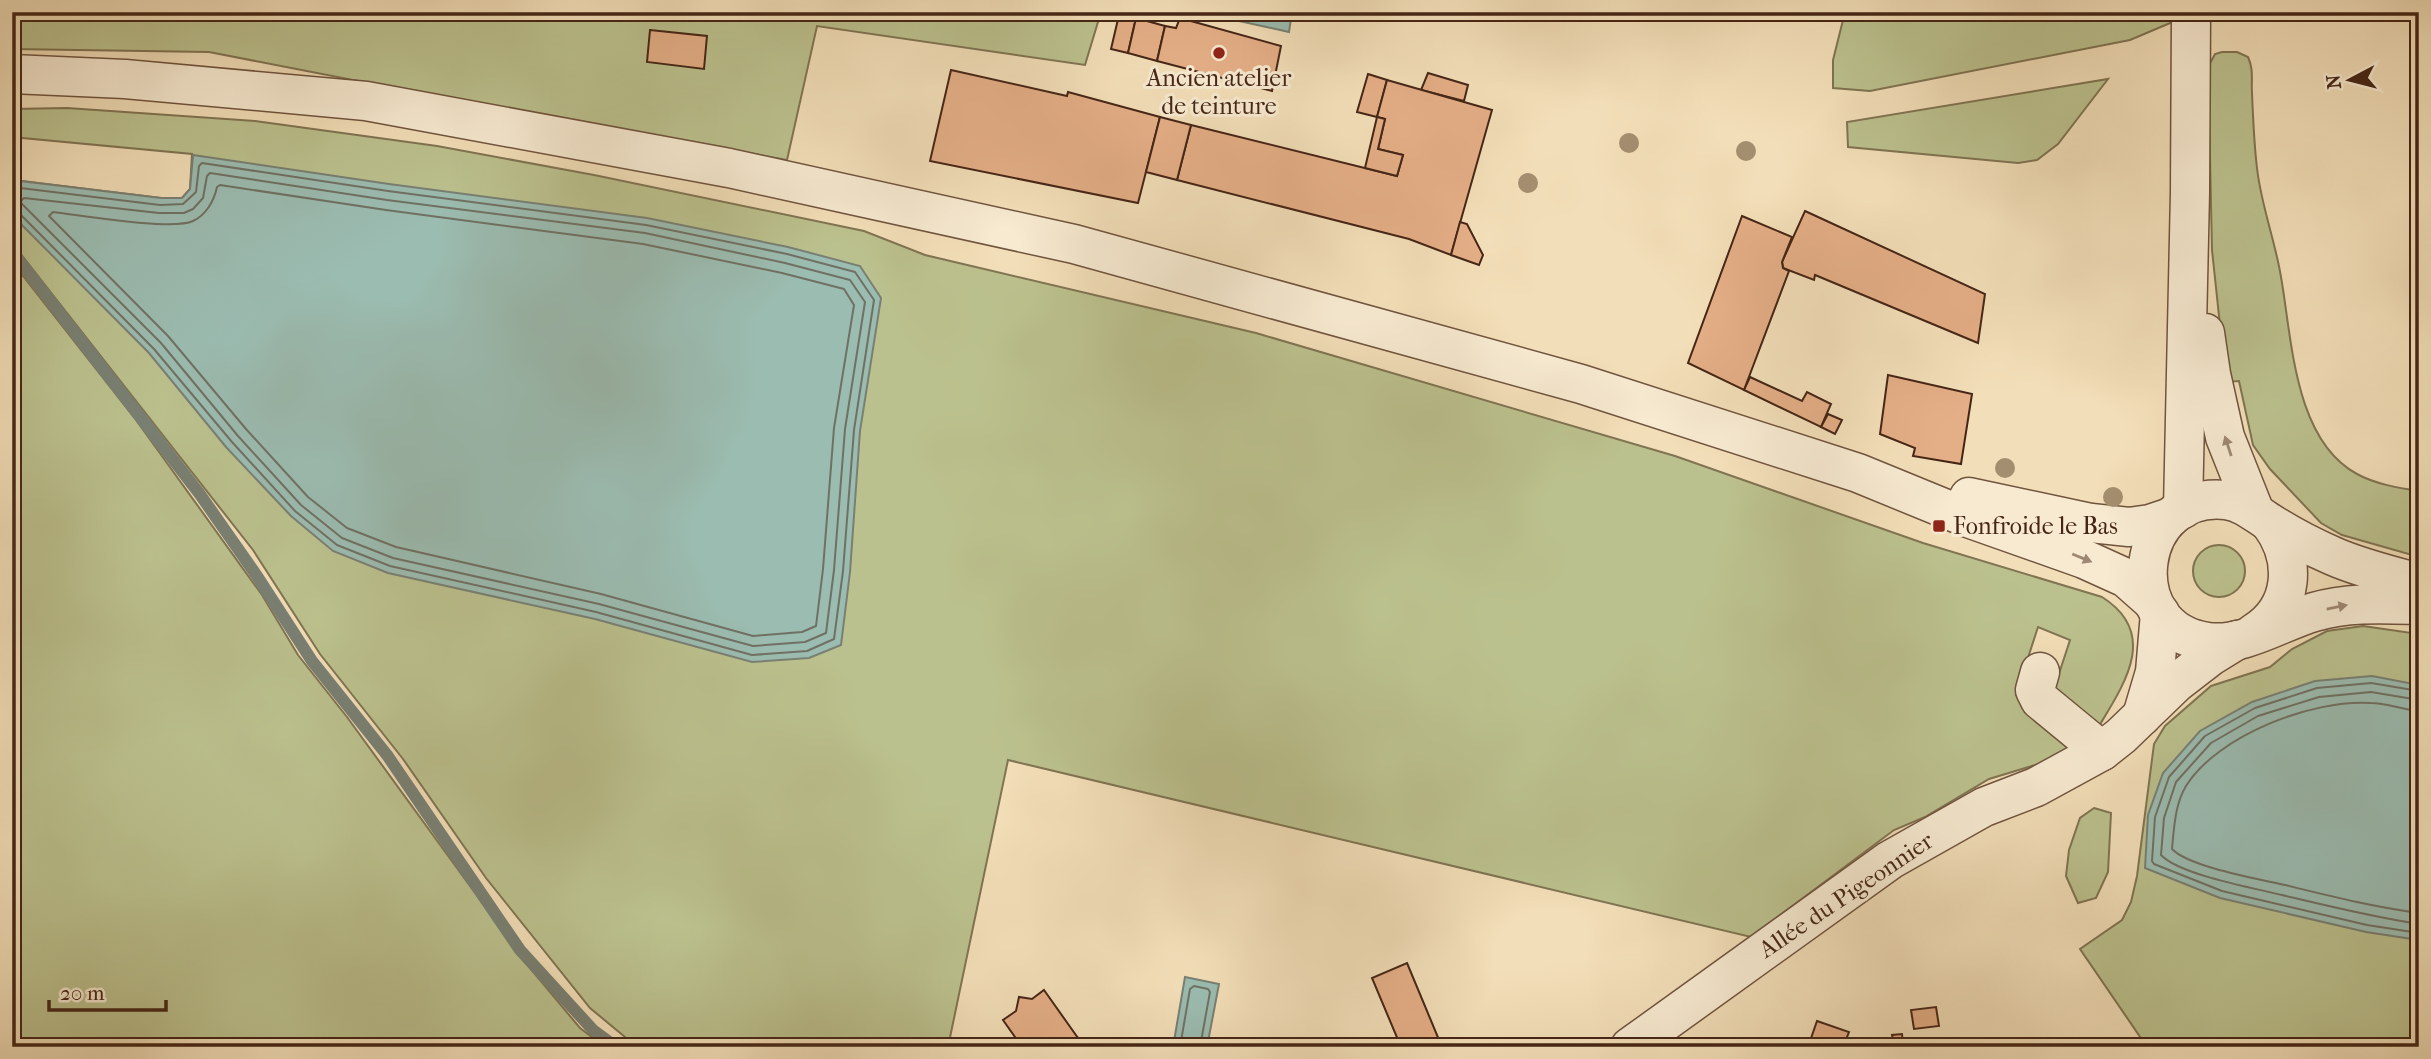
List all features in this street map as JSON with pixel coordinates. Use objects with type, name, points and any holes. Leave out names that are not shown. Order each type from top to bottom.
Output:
[{"type":"street","points":[[2143,716],[2155,672],[2156,607],[2146,571],[2148,556],[2161,528],[2177,513],[2190,192],[2191,12]]},
{"type":"street","points":[[12,74],[125,79],[366,101],[729,168],[1074,244],[1581,384],[1858,473],[1968,518],[2084,559],[2126,578],[2181,633],[2194,639],[2223,643],[2316,612],[2352,604],[2419,605]]},
{"type":"street","points":[[2190,192],[2211,374],[2225,437],[2262,516],[2285,548],[2289,578],[2281,606],[2262,628],[2243,638]]},
{"type":"street","points":[[1858,473],[2091,523],[2129,527],[2150,524],[2197,503],[2219,500],[2241,504],[2333,556],[2419,583]]},
{"type":"street","name":"Allée du Pigeonnier","points":[[1629,1047],[1890,860],[1984,807],[2036,787],[2102,751],[2176,683],[2211,656],[2243,638]]},
{"type":"street","points":[[2040,672],[2035,690],[2040,700],[2102,751]]},
{"type":"green space","points":[[12,12],[1101,12],[1085,65],[817,26],[787,160],[209,52],[12,49]]},
{"type":"green space","points":[[1845,12],[2182,12],[2182,18],[2130,40],[1870,91],[1833,88],[1833,60]]},
{"type":"green space","points":[[2237,52],[2248,57],[2251,66],[2259,182],[2278,263],[2293,358],[2308,413],[2320,438],[2336,458],[2357,474],[2379,483],[2419,491],[2419,557],[2342,535],[2321,523],[2270,469],[2253,445],[2239,381],[2226,382],[2212,250],[2208,67],[2215,54]]},
{"type":"green space","points":[[2108,79],[2058,144],[2037,160],[2018,163],[1848,147],[1847,122]]},
{"type":"green space","points":[[67,108],[255,121],[437,146],[594,175],[864,231],[925,255],[1256,333],[1675,456],[1923,543],[2102,597],[2119,611],[2129,626],[2133,642],[2132,659],[2118,693],[2099,726],[2053,692],[2070,640],[2038,627],[2016,695],[2074,745],[2045,762],[1989,779],[1925,817],[1894,830],[1751,937],[1008,760],[948,1047],[637,1047],[590,1008],[486,878],[403,759],[320,654],[253,550],[12,243],[12,180],[161,198],[182,198],[190,189],[192,154],[12,137],[12,109]]},
{"type":"green space","points":[[12,262],[136,420],[262,595],[298,655],[347,717],[529,967],[580,1028],[605,1047],[12,1047]]},
{"type":"green space","points":[[2219,545],[2238,552],[2245,571],[2238,590],[2219,597],[2200,590],[2193,571],[2200,552]]},
{"type":"green space","points":[[2363,626],[2419,634],[2419,1047],[2147,1047],[2080,949],[2122,920],[2131,902],[2137,876],[2154,744],[2165,726],[2211,686],[2270,667],[2292,649],[2327,631]]},
{"type":"green space","points":[[2094,808],[2111,813],[2108,872],[2096,898],[2078,903],[2066,876],[2069,850],[2080,818]]},
{"type":"water","points":[[1198,12],[1292,12],[1289,32]]},
{"type":"water","points":[[193,155],[647,218],[788,247],[860,266],[881,298],[860,431],[850,572],[841,645],[809,658],[752,662],[595,619],[388,573],[333,551],[291,516],[226,447],[149,353],[12,215],[12,180],[161,198],[182,198],[190,189]]},
{"type":"water","points":[[2372,676],[2419,685],[2419,940],[2366,932],[2220,898],[2145,868],[2148,815],[2163,773],[2200,731],[2252,702],[2315,681]]},
{"type":"water","points":[[1185,977],[1219,984],[1207,1047],[1173,1047]]},
{"type":"building","points":[[1119,15],[1136,18],[1128,53],[1111,49]]},
{"type":"building","points":[[1136,18],[1165,26],[1157,61],[1128,53]]},
{"type":"building","name":"Ancien atelier de teinture","points":[[1180,18],[1281,46],[1272,91],[1157,61],[1165,26],[1176,28]]},
{"type":"building","points":[[650,30],[707,36],[704,69],[647,62]]},
{"type":"building","points":[[951,70],[1067,96],[1068,92],[1160,117],[1138,203],[930,161]]},
{"type":"building","points":[[1428,73],[1468,85],[1464,101],[1421,90]]},
{"type":"building","points":[[1368,74],[1387,80],[1377,117],[1357,112]]},
{"type":"building","points":[[1387,80],[1492,110],[1451,255],[1409,239],[1177,180],[1191,125],[1397,176],[1403,155],[1378,149],[1385,119],[1377,117]]},
{"type":"building","points":[[1160,117],[1191,125],[1177,180],[1146,172]]},
{"type":"building","points":[[1377,117],[1385,119],[1378,149],[1403,155],[1397,176],[1365,168]]},
{"type":"building","points":[[1805,211],[1985,294],[1978,343],[1815,275],[1814,280],[1783,268],[1782,262]]},
{"type":"building","points":[[1742,216],[1792,237],[1782,262],[1783,268],[1789,271],[1744,390],[1688,363]]},
{"type":"building","points":[[1460,222],[1467,224],[1483,255],[1479,265],[1451,255]]},
{"type":"building","points":[[1888,375],[1972,394],[1961,464],[1913,456],[1915,448],[1880,434]]},
{"type":"building","points":[[1750,377],[1802,401],[1807,392],[1831,404],[1821,427],[1744,390]]},
{"type":"building","points":[[1828,414],[1842,420],[1835,434],[1821,427]]},
{"type":"building","points":[[1407,963],[1442,1047],[1401,1047],[1372,978]]},
{"type":"building","points":[[1044,990],[1078,1038],[1072,1043],[1074,1047],[1022,1047],[1003,1020],[1016,1011],[1019,997],[1032,999]]},
{"type":"building","points":[[1936,1007],[1939,1026],[1914,1029],[1911,1010]]},
{"type":"building","points":[[1817,1021],[1849,1032],[1843,1047],[1808,1047]]},
{"type":"building","points":[[1902,1034],[1903,1044],[1894,1046],[1892,1035]]},
{"type":"building","points":[[1078,1038],[1084,1047],[1074,1047],[1072,1043]]},
{"type":"waterway","points":[[12,251],[199,493],[312,661],[387,755],[520,950],[593,1030],[616,1047]]},
{"type":"place","name":"Ancien atelier de teinture","points":[[1219,53]]},
{"type":"place","name":"Fonfroide le Bas","points":[[1939,526]]}]
